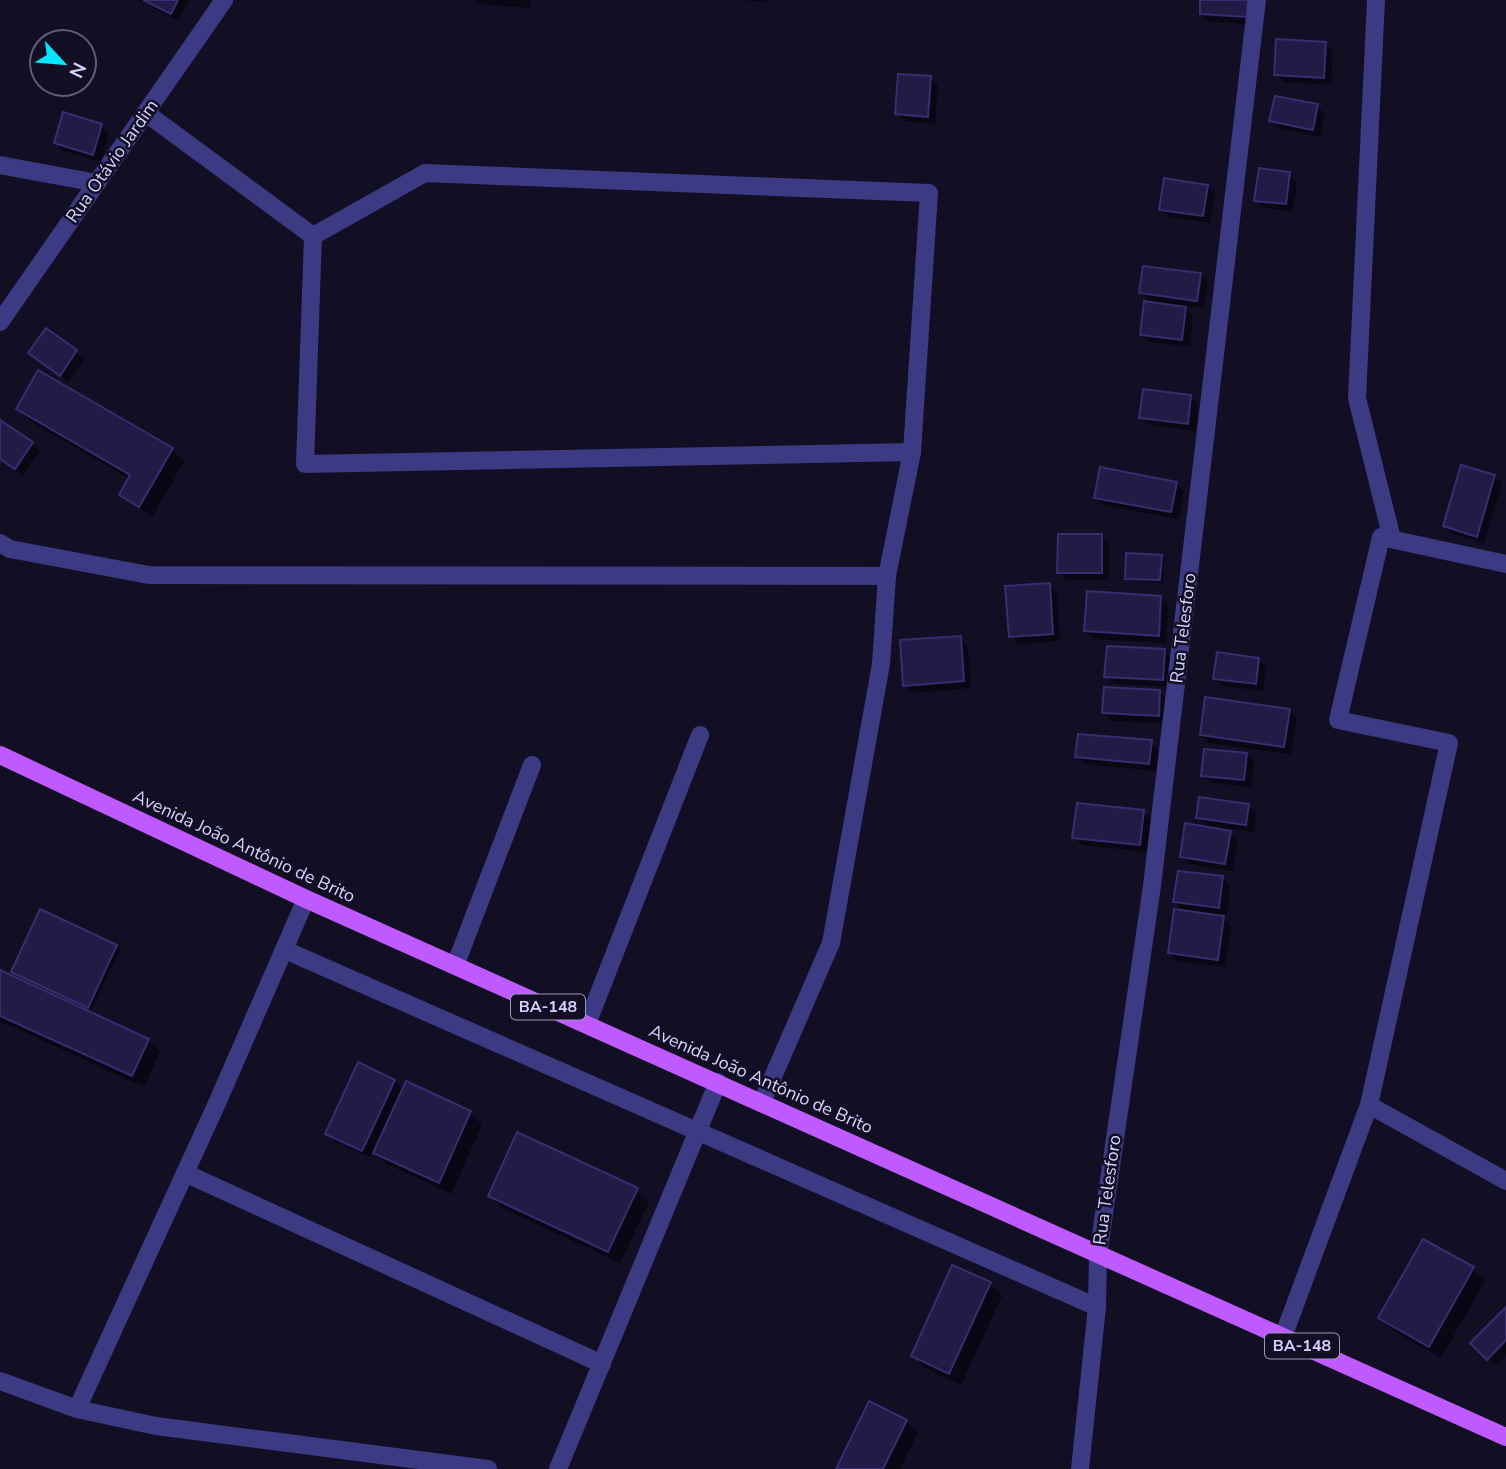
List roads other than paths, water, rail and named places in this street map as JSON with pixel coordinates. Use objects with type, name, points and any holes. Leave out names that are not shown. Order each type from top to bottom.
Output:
[{"type":"main road","name":"Avenida João Antônio de Brito","points":[[0,755],[306,899],[1506,1437]]},
{"type":"street","name":"Rua Otávio Jardim","points":[[0,322],[224,0]]},
{"type":"street","name":"Rua Telesforo","points":[[1080,1469],[1097,1307],[1098,1255],[1152,886],[1257,0]]},
{"type":"street","points":[[1376,0],[1357,398],[1392,540]]},
{"type":"street","points":[[146,113],[313,236]]},
{"type":"street","points":[[0,165],[97,183]]},
{"type":"street","points":[[313,236],[425,173],[929,193],[912,452],[887,576],[881,664],[831,943],[762,1102]]},
{"type":"street","points":[[313,236],[304,464],[912,452]]},
{"type":"street","points":[[1283,1337],[1369,1105],[1448,743],[1338,720],[1381,537],[1506,558]]},
{"type":"street","points":[[0,543],[10,548],[149,575],[887,576]]},
{"type":"street","points":[[587,1024],[701,735]]},
{"type":"street","points":[[455,966],[532,765]]},
{"type":"street","points":[[77,1409],[306,899]]},
{"type":"street","points":[[285,950],[1097,1307]]},
{"type":"street","points":[[558,1469],[718,1082]]},
{"type":"street","points":[[1369,1105],[1506,1181]]},
{"type":"street","points":[[185,1173],[602,1364]]},
{"type":"street","points":[[0,1381],[77,1409],[156,1426],[488,1469]]}]
